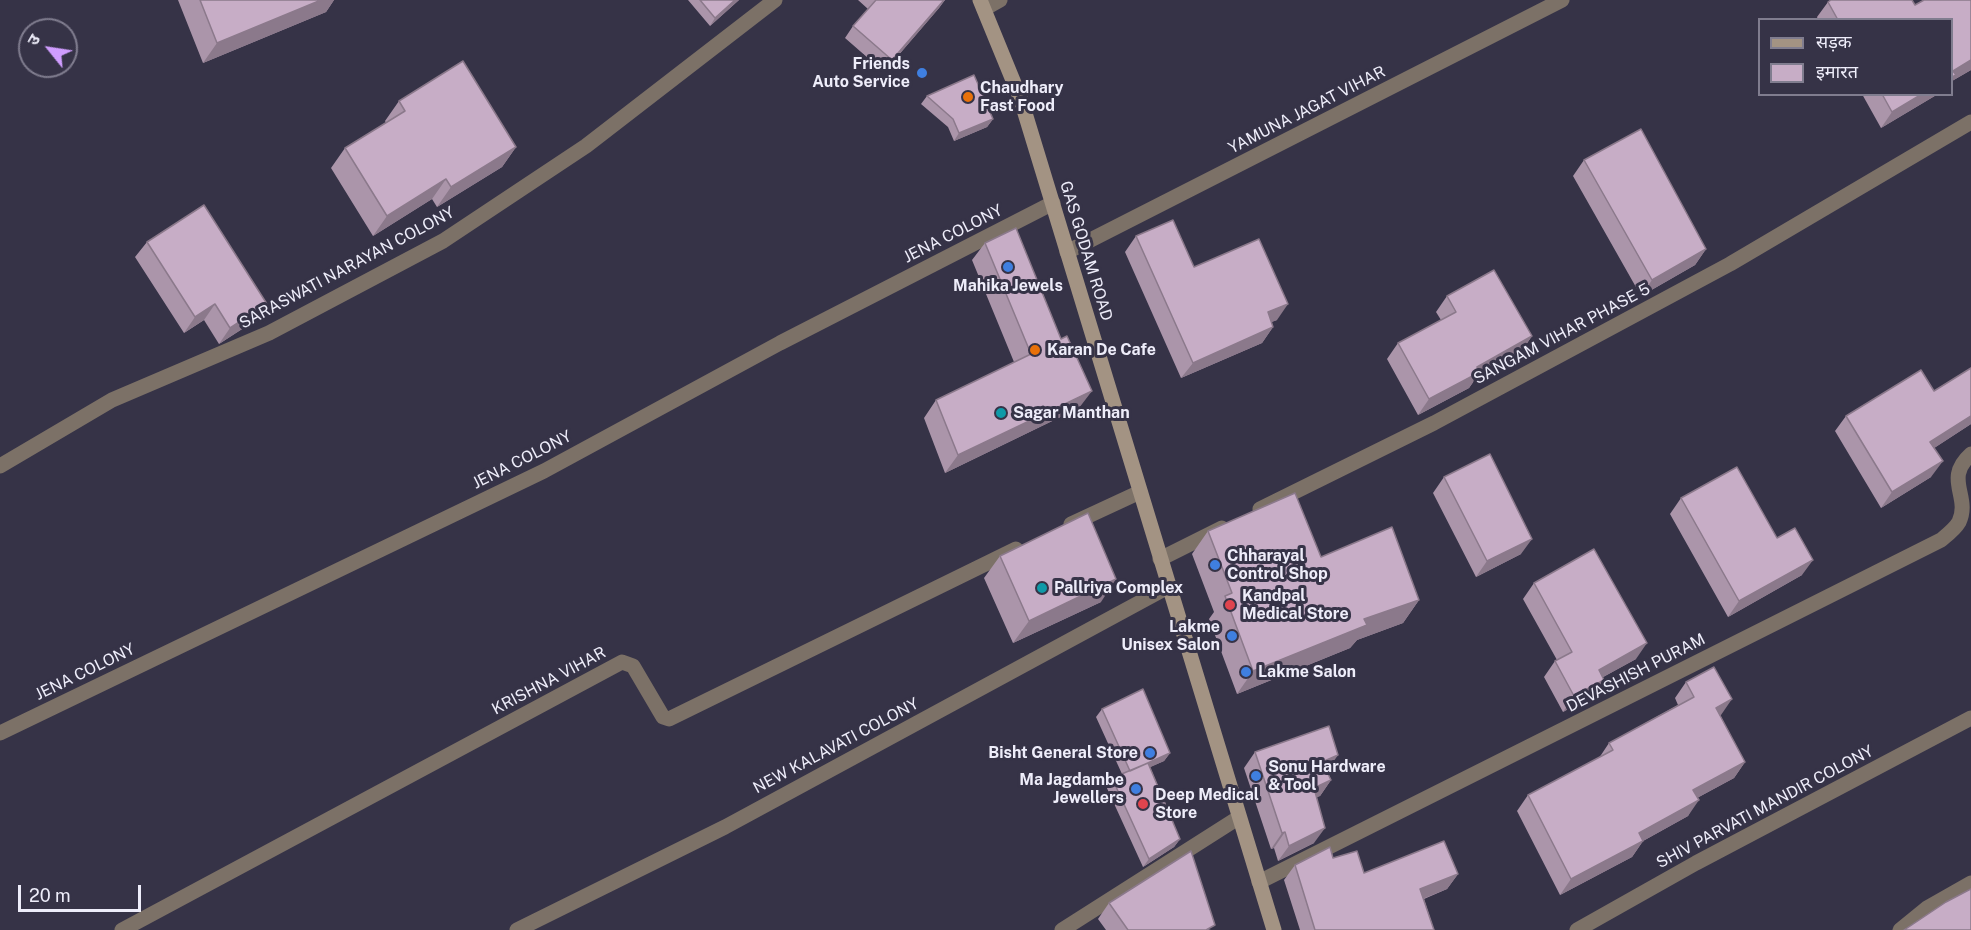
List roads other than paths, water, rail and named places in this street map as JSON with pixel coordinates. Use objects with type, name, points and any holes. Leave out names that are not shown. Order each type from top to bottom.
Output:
[{"type":"main road","name":"GAS GODAM ROAD","points":[[982,4],[1021,100],[1274,930]]},
{"type":"street","name":"SARASWATI NARAYAN COLONY","points":[[0,466],[112,400],[269,333],[443,241],[586,146],[775,0]]},
{"type":"street","points":[[982,4],[1000,0]]},
{"type":"street","name":"YAMUNA JAGAT VIHAR","points":[[1067,252],[1562,0]]},
{"type":"street","name":"SANGAM VIHAR PHASE 5","points":[[1160,559],[1434,423],[1730,264],[1971,122]]},
{"type":"street","name":"JENA COLONY","points":[[0,733],[544,471],[780,343],[1053,203]]},
{"type":"street","name":"DEVASHISH PURAM","points":[[1259,882],[1941,540],[1959,522],[1963,504],[1958,477],[1960,464],[1971,454]]},
{"type":"street","points":[[1053,532],[1140,492]]},
{"type":"street","name":"KRISHNA VIHAR","points":[[122,930],[622,663],[633,666],[663,717],[669,719],[1032,542]]},
{"type":"street","name":"NEW KALAVATI COLONY","points":[[517,930],[725,827],[1168,587]]},
{"type":"street","name":"SHIV PARVATI MANDIR COLONY","points":[[1577,930],[1696,863],[1971,718]]},
{"type":"street","points":[[1062,930],[1239,818]]},
{"type":"street","points":[[1900,930],[1927,908],[1971,883]]},
{"type":"place","name":"Friends Auto Service","points":[[922,73]]},
{"type":"place","name":"Chaudhary Fast Food","points":[[968,97]]},
{"type":"place","name":"Mahika Jewels","points":[[1008,267]]},
{"type":"place","name":"Karan De Cafe","points":[[1035,350]]},
{"type":"place","name":"Sagar Manthan","points":[[1001,413]]},
{"type":"place","name":"Chharayal Control Shop","points":[[1215,565]]},
{"type":"place","name":"Pallriya Complex","points":[[1042,588]]},
{"type":"place","name":"Kandpal Medical Store","points":[[1230,605]]},
{"type":"place","name":"Lakme Unisex Salon","points":[[1232,636]]},
{"type":"place","name":"Lakme Salon","points":[[1246,672]]},
{"type":"place","name":"Bisht General Store","points":[[1150,753]]},
{"type":"place","name":"Sonu Hardware & Tool","points":[[1256,776]]},
{"type":"place","name":"Ma Jagdambe Jewellers","points":[[1136,789]]},
{"type":"place","name":"Deep Medical Store","points":[[1143,804]]}]
